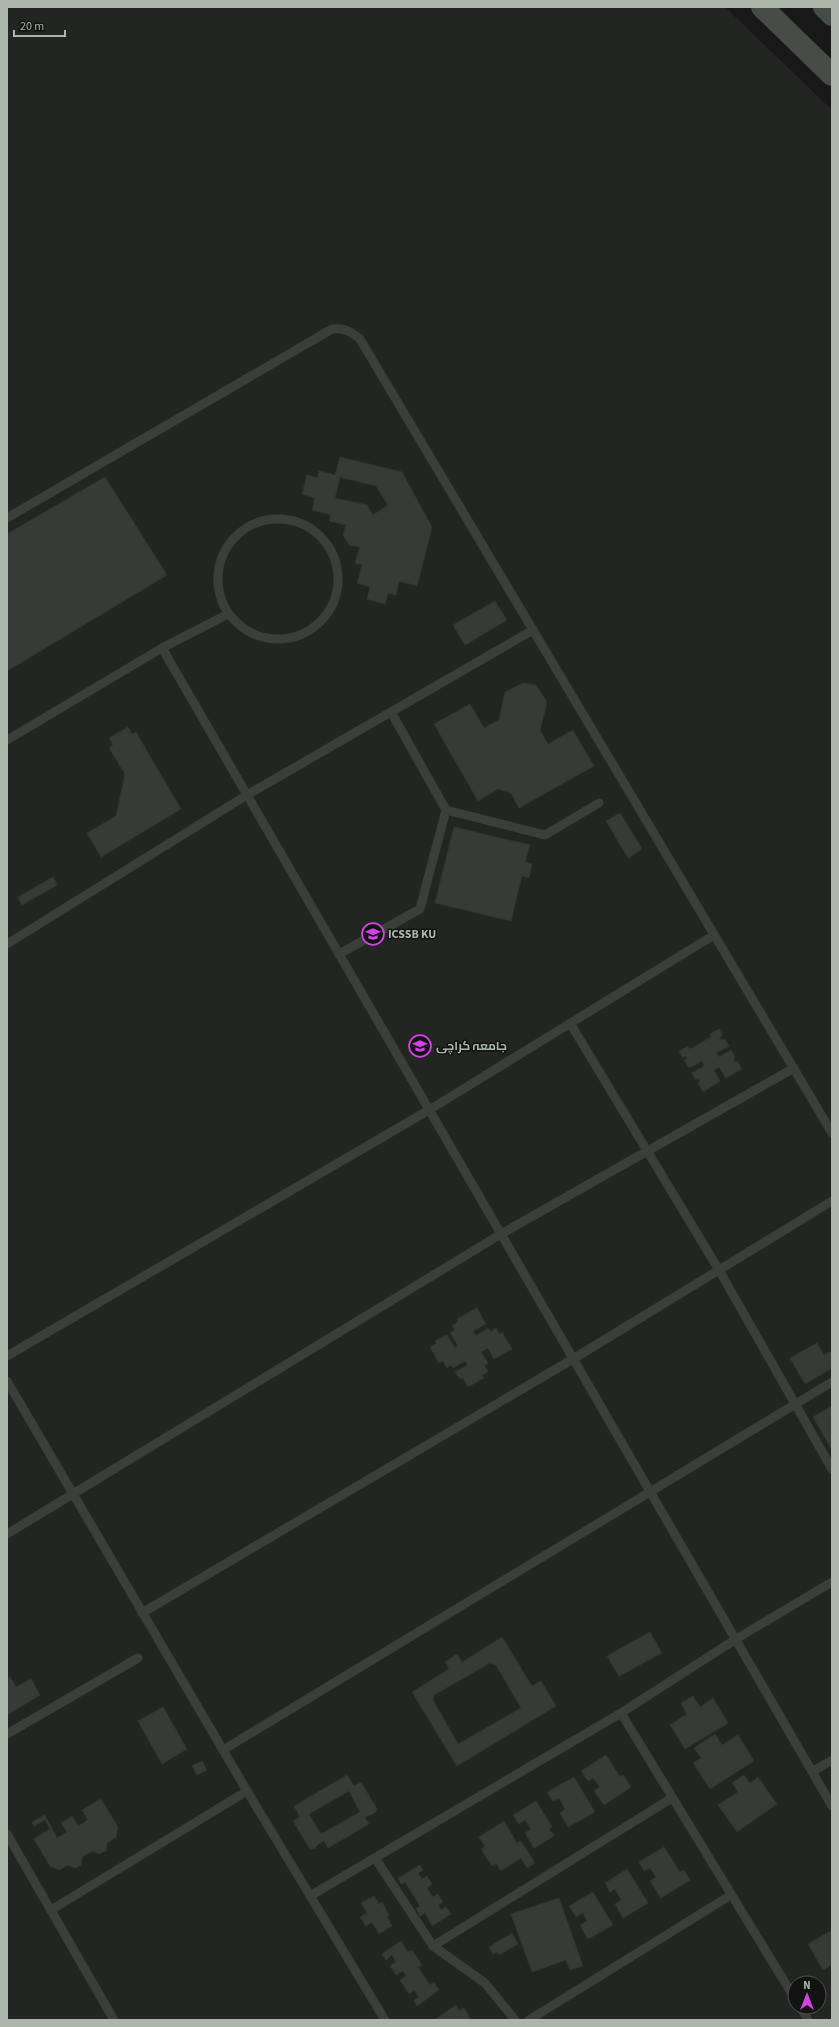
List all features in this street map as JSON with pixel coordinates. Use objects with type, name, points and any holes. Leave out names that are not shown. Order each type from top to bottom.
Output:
[{"type":"main road","points":[[762,7],[832,75]]},
{"type":"main road","points":[[824,7],[832,15]]},
{"type":"lane","points":[[7,518],[332,329],[344,328],[360,339],[832,1133]]},
{"type":"lane","points":[[269,519],[291,519],[318,532],[335,556],[339,584],[329,612],[308,632],[279,640],[250,634],[228,614],[217,587],[220,558],[236,534],[262,520],[269,519]]},
{"type":"lane","points":[[7,740],[162,648],[228,614]]},
{"type":"lane","points":[[7,944],[247,795],[533,630]]},
{"type":"lane","points":[[162,648],[832,1806]]},
{"type":"lane","points":[[339,954],[420,909],[446,810],[391,712]]},
{"type":"lane","points":[[446,810],[545,835],[599,803]]},
{"type":"lane","points":[[7,1356],[429,1110],[714,934]]},
{"type":"lane","points":[[570,1023],[646,1152],[719,1270],[832,1469]]},
{"type":"lane","points":[[7,1534],[501,1234],[794,1068]]},
{"type":"lane","points":[[142,1612],[573,1359],[832,1201]]},
{"type":"lane","points":[[7,1381],[247,1791],[385,2020]]},
{"type":"lane","points":[[223,1750],[651,1493],[832,1382]]},
{"type":"lane","points":[[310,1896],[621,1713],[736,1639],[832,1582]]},
{"type":"lane","points":[[7,1734],[138,1658]]},
{"type":"lane","points":[[621,1713],[787,1986]]},
{"type":"lane","points":[[812,1772],[832,1760]]},
{"type":"lane","points":[[51,1910],[247,1791]]},
{"type":"lane","points":[[433,1946],[672,1798]]},
{"type":"lane","points":[[7,1834],[114,2020]]},
{"type":"lane","points":[[375,1858],[433,1946],[485,1983],[515,2020]]},
{"type":"lane","points":[[529,2020],[731,1895]]},
{"type":"shaded area","name":"جامعہ کراچی","points":[[7,7],[725,7],[832,110],[832,2020],[7,2020]]},
{"type":"building","points":[[340,457],[402,472],[432,527],[417,586],[399,581],[396,595],[388,593],[385,604],[367,599],[370,587],[357,583],[362,565],[355,563],[360,547],[349,545],[343,535],[346,525],[329,521],[331,515],[312,510],[315,498],[302,494],[307,475],[317,478],[319,471],[335,475]],"holes":[[[340,477],[376,486],[388,505],[373,515],[367,505],[335,498]]]},
{"type":"building","points":[[105,477],[167,575],[7,671],[7,534]]},
{"type":"building","points":[[495,601],[507,620],[465,645],[453,625]]},
{"type":"building","points":[[523,683],[536,685],[547,702],[540,730],[548,744],[573,730],[594,766],[519,808],[511,793],[498,789],[478,801],[434,724],[470,704],[484,728],[499,720],[505,692]]},
{"type":"building","points":[[128,727],[132,734],[136,732],[181,809],[101,857],[87,833],[116,816],[125,774],[109,748],[113,745],[109,738]]},
{"type":"building","points":[[620,813],[642,849],[628,858],[606,821]]},
{"type":"building","points":[[454,827],[530,845],[525,862],[532,864],[529,878],[522,876],[511,921],[435,903]]},
{"type":"building","points":[[53,877],[57,885],[22,905],[18,897]]},
{"type":"building","points":[[719,1029],[723,1035],[720,1037],[722,1040],[725,1039],[729,1046],[716,1053],[719,1057],[731,1050],[735,1057],[733,1059],[735,1062],[737,1061],[742,1069],[726,1078],[719,1067],[714,1070],[720,1081],[703,1092],[698,1083],[700,1082],[698,1078],[696,1080],[692,1073],[704,1066],[702,1061],[689,1068],[684,1060],[687,1059],[685,1056],[683,1058],[679,1051],[688,1046],[690,1049],[711,1037],[710,1034]]},
{"type":"building","points":[[477,1308],[486,1324],[473,1331],[476,1336],[488,1328],[491,1332],[496,1328],[499,1334],[502,1332],[512,1349],[494,1359],[488,1348],[481,1352],[488,1363],[484,1365],[488,1372],[482,1375],[484,1378],[468,1387],[463,1378],[460,1379],[455,1372],[468,1365],[465,1361],[453,1368],[451,1365],[447,1368],[443,1361],[439,1363],[430,1347],[437,1343],[435,1341],[447,1335],[455,1348],[458,1346],[450,1333],[455,1330],[452,1326],[458,1322],[457,1319]]},
{"type":"building","points":[[817,1343],[824,1355],[832,1351],[832,1368],[805,1384],[790,1358]]},
{"type":"building","points":[[832,1406],[832,1450],[813,1417]]},
{"type":"building","points":[[650,1632],[662,1653],[619,1676],[607,1656]]},
{"type":"building","points":[[502,1637],[532,1686],[541,1681],[556,1706],[457,1766],[412,1692],[449,1669],[445,1662],[457,1654],[462,1662]],"holes":[[[490,1663],[496,1665],[521,1708],[458,1744],[433,1700],[434,1695]]]},
{"type":"building","points":[[10,1677],[16,1687],[31,1679],[40,1695],[7,1715],[7,1679]]},
{"type":"building","points":[[693,1696],[700,1707],[713,1698],[728,1723],[685,1749],[670,1725],[687,1714],[681,1703]]},
{"type":"building","points":[[163,1707],[187,1749],[162,1764],[138,1721]]},
{"type":"building","points":[[715,1734],[722,1745],[738,1735],[754,1761],[710,1789],[693,1763],[701,1758],[694,1748]]},
{"type":"building","points":[[606,1755],[620,1777],[623,1775],[631,1787],[604,1805],[594,1791],[600,1787],[593,1778],[588,1781],[581,1771]]},
{"type":"building","points":[[202,1761],[207,1770],[197,1775],[192,1766]]},
{"type":"building","points":[[347,1775],[354,1786],[361,1782],[377,1809],[375,1813],[365,1817],[369,1824],[328,1848],[324,1841],[317,1845],[315,1849],[310,1849],[293,1821],[300,1817],[294,1806]],"holes":[[[349,1791],[360,1812],[321,1834],[309,1814]]]},
{"type":"building","points":[[744,1775],[750,1783],[758,1777],[777,1804],[737,1832],[718,1805],[738,1792],[732,1783]]},
{"type":"building","points":[[574,1777],[595,1812],[568,1827],[560,1813],[565,1809],[559,1798],[553,1801],[547,1792]]},
{"type":"building","points":[[101,1799],[118,1827],[116,1837],[107,1843],[106,1851],[99,1854],[92,1851],[82,1857],[81,1865],[75,1868],[68,1865],[59,1870],[50,1866],[34,1839],[50,1829],[45,1820],[34,1826],[32,1822],[45,1815],[57,1838],[67,1832],[61,1823],[72,1816],[78,1826],[88,1820],[82,1810]]},
{"type":"building","points":[[536,1801],[552,1827],[549,1829],[554,1836],[534,1848],[525,1833],[531,1829],[525,1820],[519,1824],[513,1815]]},
{"type":"building","points":[[504,1821],[517,1843],[521,1841],[535,1863],[527,1868],[521,1858],[501,1871],[496,1863],[492,1866],[481,1849],[485,1847],[479,1837]]},
{"type":"building","points":[[664,1847],[680,1872],[684,1870],[690,1880],[661,1898],[650,1881],[656,1877],[650,1868],[644,1871],[639,1862]]},
{"type":"building","points":[[420,1865],[423,1870],[418,1873],[422,1879],[427,1876],[432,1884],[427,1888],[433,1897],[438,1894],[443,1902],[438,1905],[441,1910],[446,1907],[451,1914],[432,1926],[425,1913],[420,1916],[416,1908],[420,1906],[405,1882],[401,1884],[398,1878]]},
{"type":"building","points":[[627,1869],[648,1903],[623,1918],[615,1904],[621,1900],[615,1889],[610,1892],[605,1883]]},
{"type":"building","points":[[593,1892],[613,1925],[588,1939],[580,1925],[587,1921],[583,1913],[576,1917],[569,1906]]},
{"type":"building","points":[[374,1896],[379,1904],[382,1902],[389,1915],[387,1917],[392,1926],[379,1934],[372,1922],[366,1926],[360,1917],[367,1913],[361,1903]]},
{"type":"building","points":[[559,1898],[583,1966],[570,1970],[566,1960],[532,1972],[511,1914]]},
{"type":"building","points":[[832,1930],[832,1965],[823,1970],[808,1944]]},
{"type":"building","points":[[512,1933],[518,1944],[499,1955],[497,1952],[493,1954],[489,1947]]},
{"type":"building","points":[[401,1941],[408,1952],[412,1950],[422,1965],[418,1967],[430,1985],[434,1982],[439,1990],[417,2006],[414,2000],[419,1997],[414,1990],[409,1994],[400,1980],[406,1976],[403,1971],[396,1975],[390,1966],[396,1962],[392,1955],[386,1960],[382,1954]]},
{"type":"building","points":[[456,2005],[459,2011],[464,2008],[471,2020],[434,2020]]},
{"type":"place","name":"ICSSB KU","points":[[373,934]]},
{"type":"place","name":"جامعہ کراچی","points":[[420,1046]]}]
